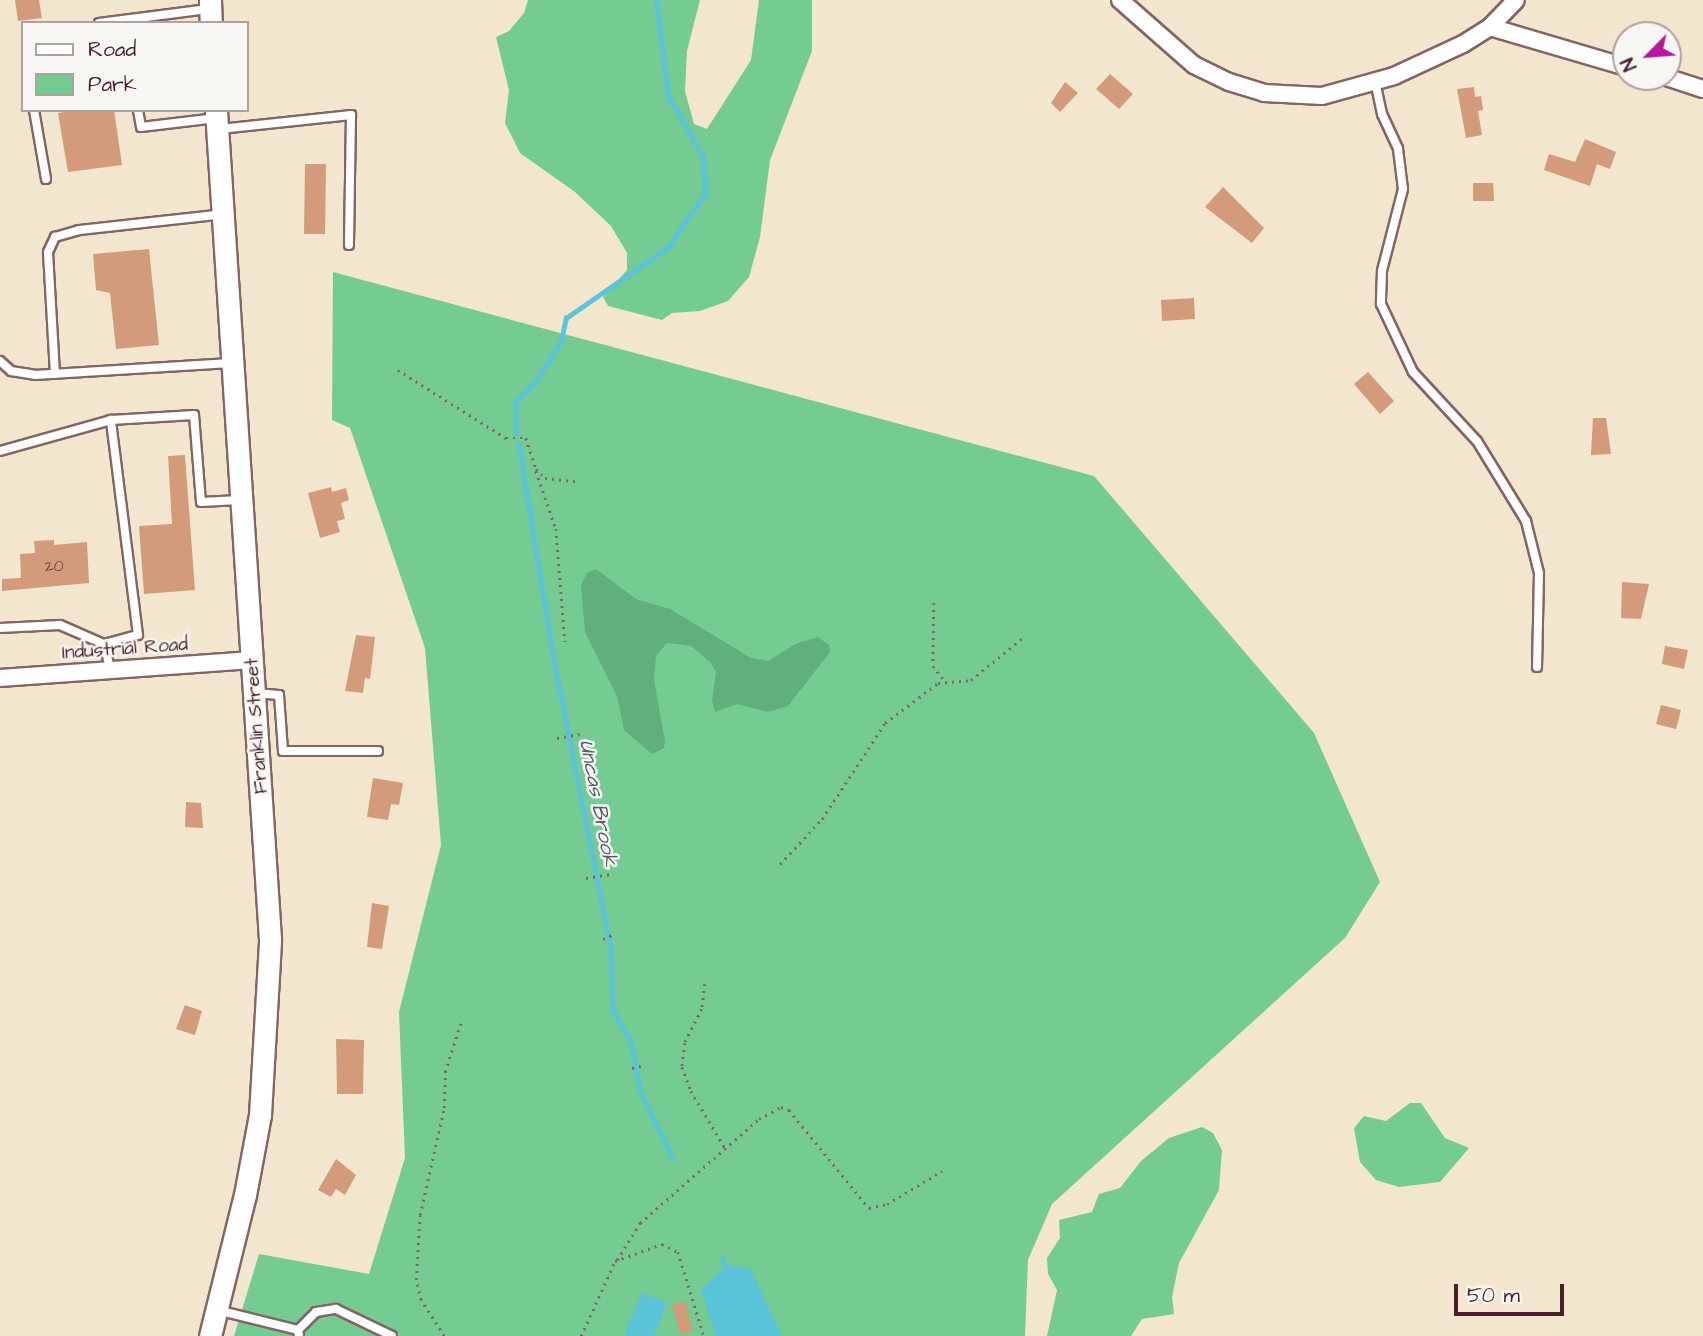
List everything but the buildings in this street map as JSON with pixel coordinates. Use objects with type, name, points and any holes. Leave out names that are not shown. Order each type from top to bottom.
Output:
[{"type":"main road","name":"Franklin Street","points":[[210,1336],[254,1150],[268,1008],[270,939],[216,119]]},
{"type":"street","points":[[1121,0],[1194,65],[1229,82],[1264,93],[1322,96],[1375,81],[1417,65],[1490,27],[1516,0]]},
{"type":"street","points":[[1490,27],[1612,63]]},
{"type":"street","points":[[1682,82],[1703,89]]},
{"type":"street","name":"Industrial Road","points":[[0,678],[252,660]]},
{"type":"lane","points":[[116,21],[211,10]]},
{"type":"lane","points":[[1375,81],[1382,114],[1398,149],[1403,189],[1382,271],[1381,304],[1413,372],[1477,441],[1526,521],[1539,573],[1537,667]]},
{"type":"lane","points":[[34,112],[46,179]]},
{"type":"lane","points":[[138,112],[141,127],[216,119],[351,115],[349,245]]},
{"type":"lane","points":[[55,374],[48,252],[55,237],[79,230],[223,214]]},
{"type":"lane","points":[[0,361],[12,371],[55,374],[233,363]]},
{"type":"lane","points":[[0,451],[111,420],[194,415],[201,502],[242,500]]},
{"type":"lane","points":[[0,628],[60,625],[104,643],[138,635],[111,420]]},
{"type":"lane","points":[[104,643],[111,672]]},
{"type":"lane","points":[[255,693],[278,695],[283,751],[378,751]]},
{"type":"lane","points":[[217,1310],[299,1333],[316,1312],[335,1309],[392,1336]]},
{"type":"path","points":[[398,370],[512,439],[528,440],[556,529],[565,642]]},
{"type":"path","points":[[536,469],[552,482],[575,481]]},
{"type":"path","points":[[934,603],[933,666],[947,683]]},
{"type":"path","points":[[780,864],[822,819],[885,723],[930,688],[971,680],[1024,637]]},
{"type":"path","points":[[557,738],[580,734]]},
{"type":"path","points":[[586,878],[610,874]]},
{"type":"path","points":[[603,939],[612,936]]},
{"type":"path","points":[[705,984],[702,1009],[685,1043],[682,1067],[691,1091],[725,1148]]},
{"type":"path","points":[[444,1336],[421,1300],[416,1280],[420,1215],[444,1108],[447,1065],[462,1019]]},
{"type":"path","points":[[632,1068],[641,1066]]},
{"type":"path","points":[[581,1336],[617,1260],[640,1223],[759,1119],[781,1107],[795,1118],[869,1208],[887,1204],[942,1171]]},
{"type":"path","points":[[617,1260],[637,1250],[672,1246],[704,1336]]},
{"type":"green space","points":[[528,0],[700,0],[687,51],[685,91],[694,124],[707,129],[751,60],[759,0],[812,0],[812,51],[770,160],[760,237],[749,277],[728,301],[700,311],[672,313],[662,320],[608,306],[603,297],[627,270],[627,253],[611,226],[575,192],[520,153],[505,123],[509,90],[496,37],[509,31],[524,13]]},
{"type":"green space","points":[[333,272],[1094,476],[1314,733],[1380,882],[1345,938],[1052,1204],[1028,1260],[1025,1336],[234,1336],[259,1254],[369,1274],[405,1158],[399,1012],[441,845],[425,648],[350,428],[332,420]]},
{"type":"green space","points":[[596,569],[636,599],[670,609],[751,658],[768,661],[795,644],[818,637],[829,645],[830,652],[788,706],[768,712],[737,704],[715,712],[712,701],[716,672],[710,662],[691,646],[667,643],[656,656],[654,680],[665,741],[664,748],[652,754],[624,730],[617,696],[585,632],[581,585],[587,573]]},
{"type":"green space","points":[[1410,1103],[1421,1103],[1445,1138],[1469,1148],[1440,1182],[1399,1187],[1376,1180],[1360,1162],[1354,1128],[1364,1116],[1386,1121]]},
{"type":"green space","points":[[1202,1127],[1213,1133],[1222,1150],[1219,1190],[1179,1263],[1172,1297],[1174,1314],[1142,1319],[1131,1336],[1047,1336],[1057,1290],[1048,1274],[1047,1258],[1060,1238],[1059,1220],[1092,1212],[1099,1194],[1120,1188],[1141,1161],[1169,1138]]},
{"type":"water","points":[[727,1265],[750,1268],[782,1336],[715,1336],[701,1289]]},
{"type":"water","points":[[642,1292],[667,1303],[654,1336],[624,1336]]},
{"type":"waterway","name":"Uncas Brook","points":[[516,434],[515,402],[536,381],[561,341],[566,318],[668,247],[705,194],[703,157],[668,96],[656,0]]},
{"type":"waterway","name":"Uncas Brook","points":[[519,444],[553,655],[611,947],[613,1009],[632,1043],[640,1090],[673,1158]]},
{"type":"waterway","name":"Uncas Brook","points":[[722,1258],[728,1271]]}]
